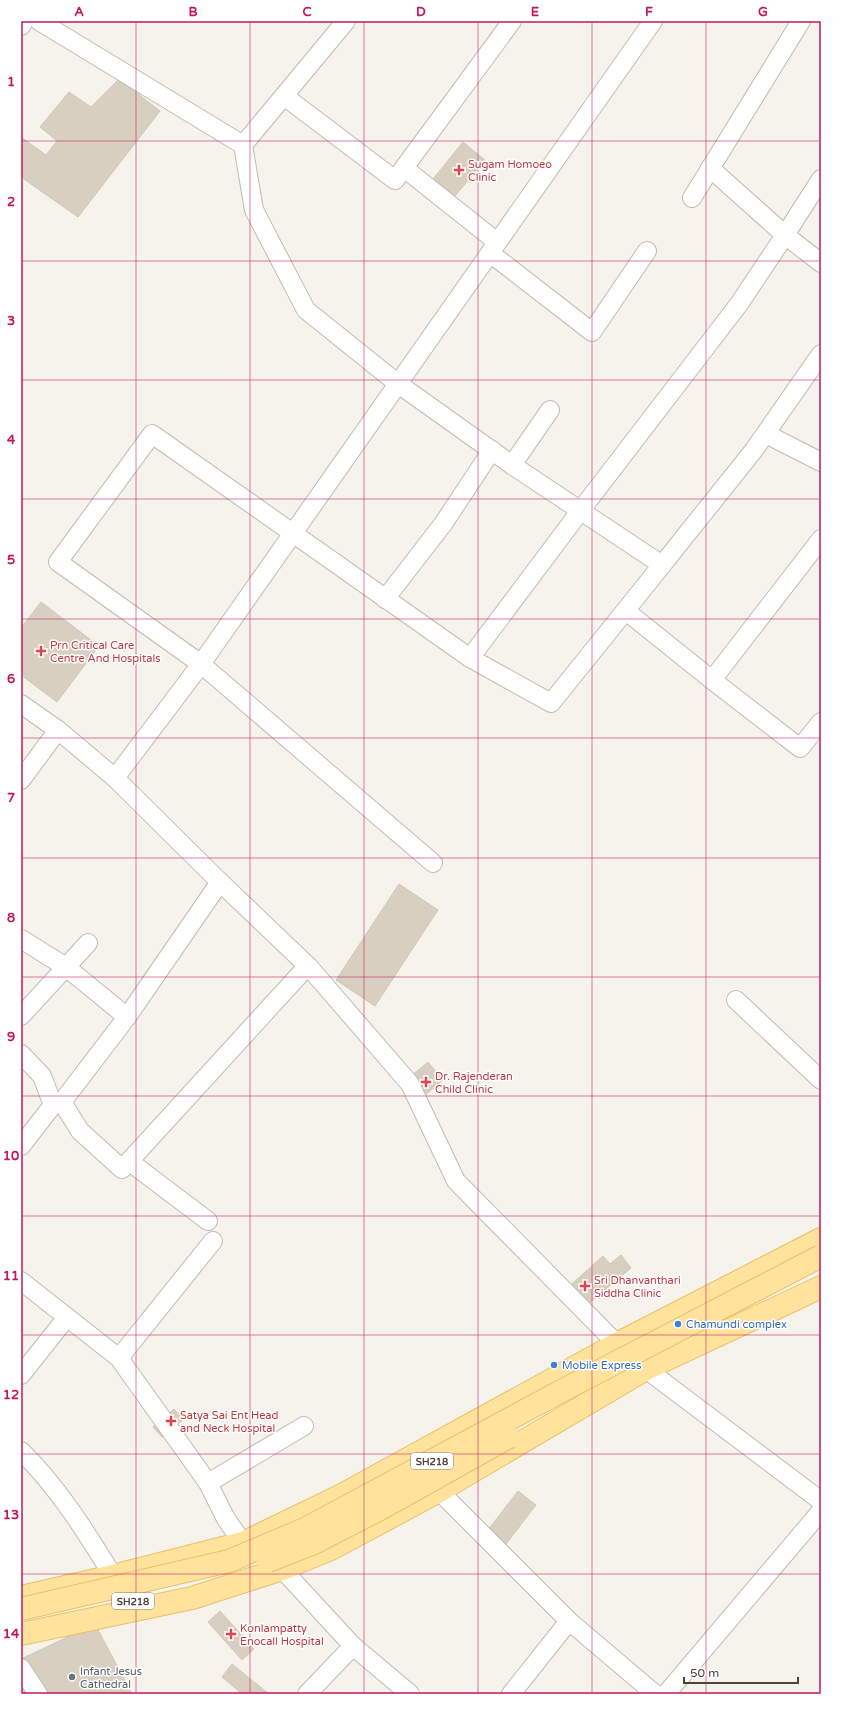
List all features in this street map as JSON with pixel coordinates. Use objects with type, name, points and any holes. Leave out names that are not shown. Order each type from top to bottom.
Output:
[{"type":"main road","points":[[22,1599],[243,1542],[342,1496],[617,1344],[821,1239]]},
{"type":"main road","name":"SH218","points":[[22,1599],[229,1560],[305,1529],[567,1388],[821,1256]]},
{"type":"main road","name":"SH218","points":[[21,1624],[132,1601],[185,1588],[243,1571],[314,1543],[382,1508],[535,1422],[748,1307],[821,1271]]},
{"type":"main road","points":[[21,1634],[192,1598],[282,1569],[331,1549],[439,1491],[646,1369],[821,1287]]},
{"type":"street","points":[[21,26],[24,21]]},
{"type":"street","points":[[39,21],[243,145],[254,210],[306,310],[397,383],[512,464],[662,565]]},
{"type":"street","points":[[243,145],[346,21]]},
{"type":"street","points":[[284,96],[395,180],[512,21]]},
{"type":"street","points":[[115,778],[201,664],[397,383],[653,21]]},
{"type":"street","points":[[692,198],[801,21]]},
{"type":"street","points":[[404,168],[592,332],[647,251]]},
{"type":"street","points":[[710,168],[785,234],[821,263]]},
{"type":"street","points":[[470,658],[739,304],[821,179]]},
{"type":"street","points":[[433,863],[201,664],[58,562],[152,434],[470,658],[551,703],[754,450],[821,354]]},
{"type":"street","points":[[512,464],[550,410]]},
{"type":"street","points":[[766,434],[821,462]]},
{"type":"street","points":[[385,599],[443,524],[492,450]]},
{"type":"street","points":[[712,680],[821,539]]},
{"type":"street","points":[[626,611],[800,748],[821,722]]},
{"type":"street","points":[[21,704],[58,730],[115,778],[220,882],[309,967],[410,1084],[456,1181],[617,1344],[646,1369],[821,1501]]},
{"type":"street","points":[[21,780],[58,730]]},
{"type":"street","points":[[21,1146],[58,1104],[127,1017],[220,882]]},
{"type":"street","points":[[21,939],[66,967],[127,1017]]},
{"type":"street","points":[[21,1016],[88,943]]},
{"type":"street","points":[[21,1054],[42,1076],[58,1104],[80,1131],[122,1170],[302,972],[309,967]]},
{"type":"street","points":[[736,1000],[821,1080]]},
{"type":"street","points":[[130,1162],[208,1221]]},
{"type":"street","points":[[119,1358],[213,1241]]},
{"type":"street","points":[[22,1283],[67,1316],[119,1358],[208,1483],[226,1519],[243,1542]]},
{"type":"street","points":[[21,1374],[67,1316]]},
{"type":"street","points":[[208,1483],[304,1426]]},
{"type":"street","points":[[21,1451],[37,1467],[84,1529],[113,1576]]},
{"type":"street","points":[[439,1491],[569,1621],[655,1694]]},
{"type":"street","points":[[666,1694],[821,1511]]},
{"type":"street","points":[[282,1569],[353,1646],[410,1694]]},
{"type":"street","points":[[512,1694],[569,1621]]},
{"type":"street","points":[[308,1694],[353,1646]]},
{"type":"street","points":[[21,1668],[38,1694]]},
{"type":"building","points":[[119,79],[160,111],[78,217],[21,177],[21,137],[46,155],[57,141],[40,127],[69,92],[91,107]]},
{"type":"building","points":[[463,142],[485,160],[450,202],[429,184]]},
{"type":"building","points":[[41,602],[99,646],[57,702],[21,675],[21,628]]},
{"type":"building","points":[[399,884],[438,910],[375,1006],[336,980]]},
{"type":"building","points":[[428,1062],[443,1080],[425,1095],[410,1077]]},
{"type":"building","points":[[621,1255],[631,1268],[587,1305],[565,1290],[603,1256],[610,1264]]},
{"type":"building","points":[[174,1409],[183,1420],[162,1437],[153,1427]]},
{"type":"building","points":[[518,1491],[536,1505],[506,1544],[488,1530]]},
{"type":"building","points":[[220,1611],[254,1649],[242,1660],[208,1622]]},
{"type":"building","name":"Infant Jesus Cathedral","points":[[95,1624],[132,1694],[21,1694],[21,1659]]},
{"type":"building","points":[[232,1664],[269,1694],[242,1694],[222,1677]]},
{"type":"place","name":"Sugam Homoeo Clinic","points":[[459,170]]},
{"type":"place","name":"Prn Critical Care Centre And Hospitals","points":[[41,651]]},
{"type":"place","name":"Dr. Rajenderan Child Clinic","points":[[426,1082]]},
{"type":"place","name":"Sri Dhanvanthari Siddha Clinic","points":[[585,1286]]},
{"type":"place","name":"Chamundi complex","points":[[678,1324]]},
{"type":"place","name":"Mobile Express","points":[[554,1365]]},
{"type":"place","name":"Satya Sai Ent Head and Neck Hospital","points":[[171,1421]]},
{"type":"place","name":"Konlampatty Enocall Hospital","points":[[231,1634]]},
{"type":"place","name":"Infant Jesus Cathedral","points":[[72,1677]]}]
